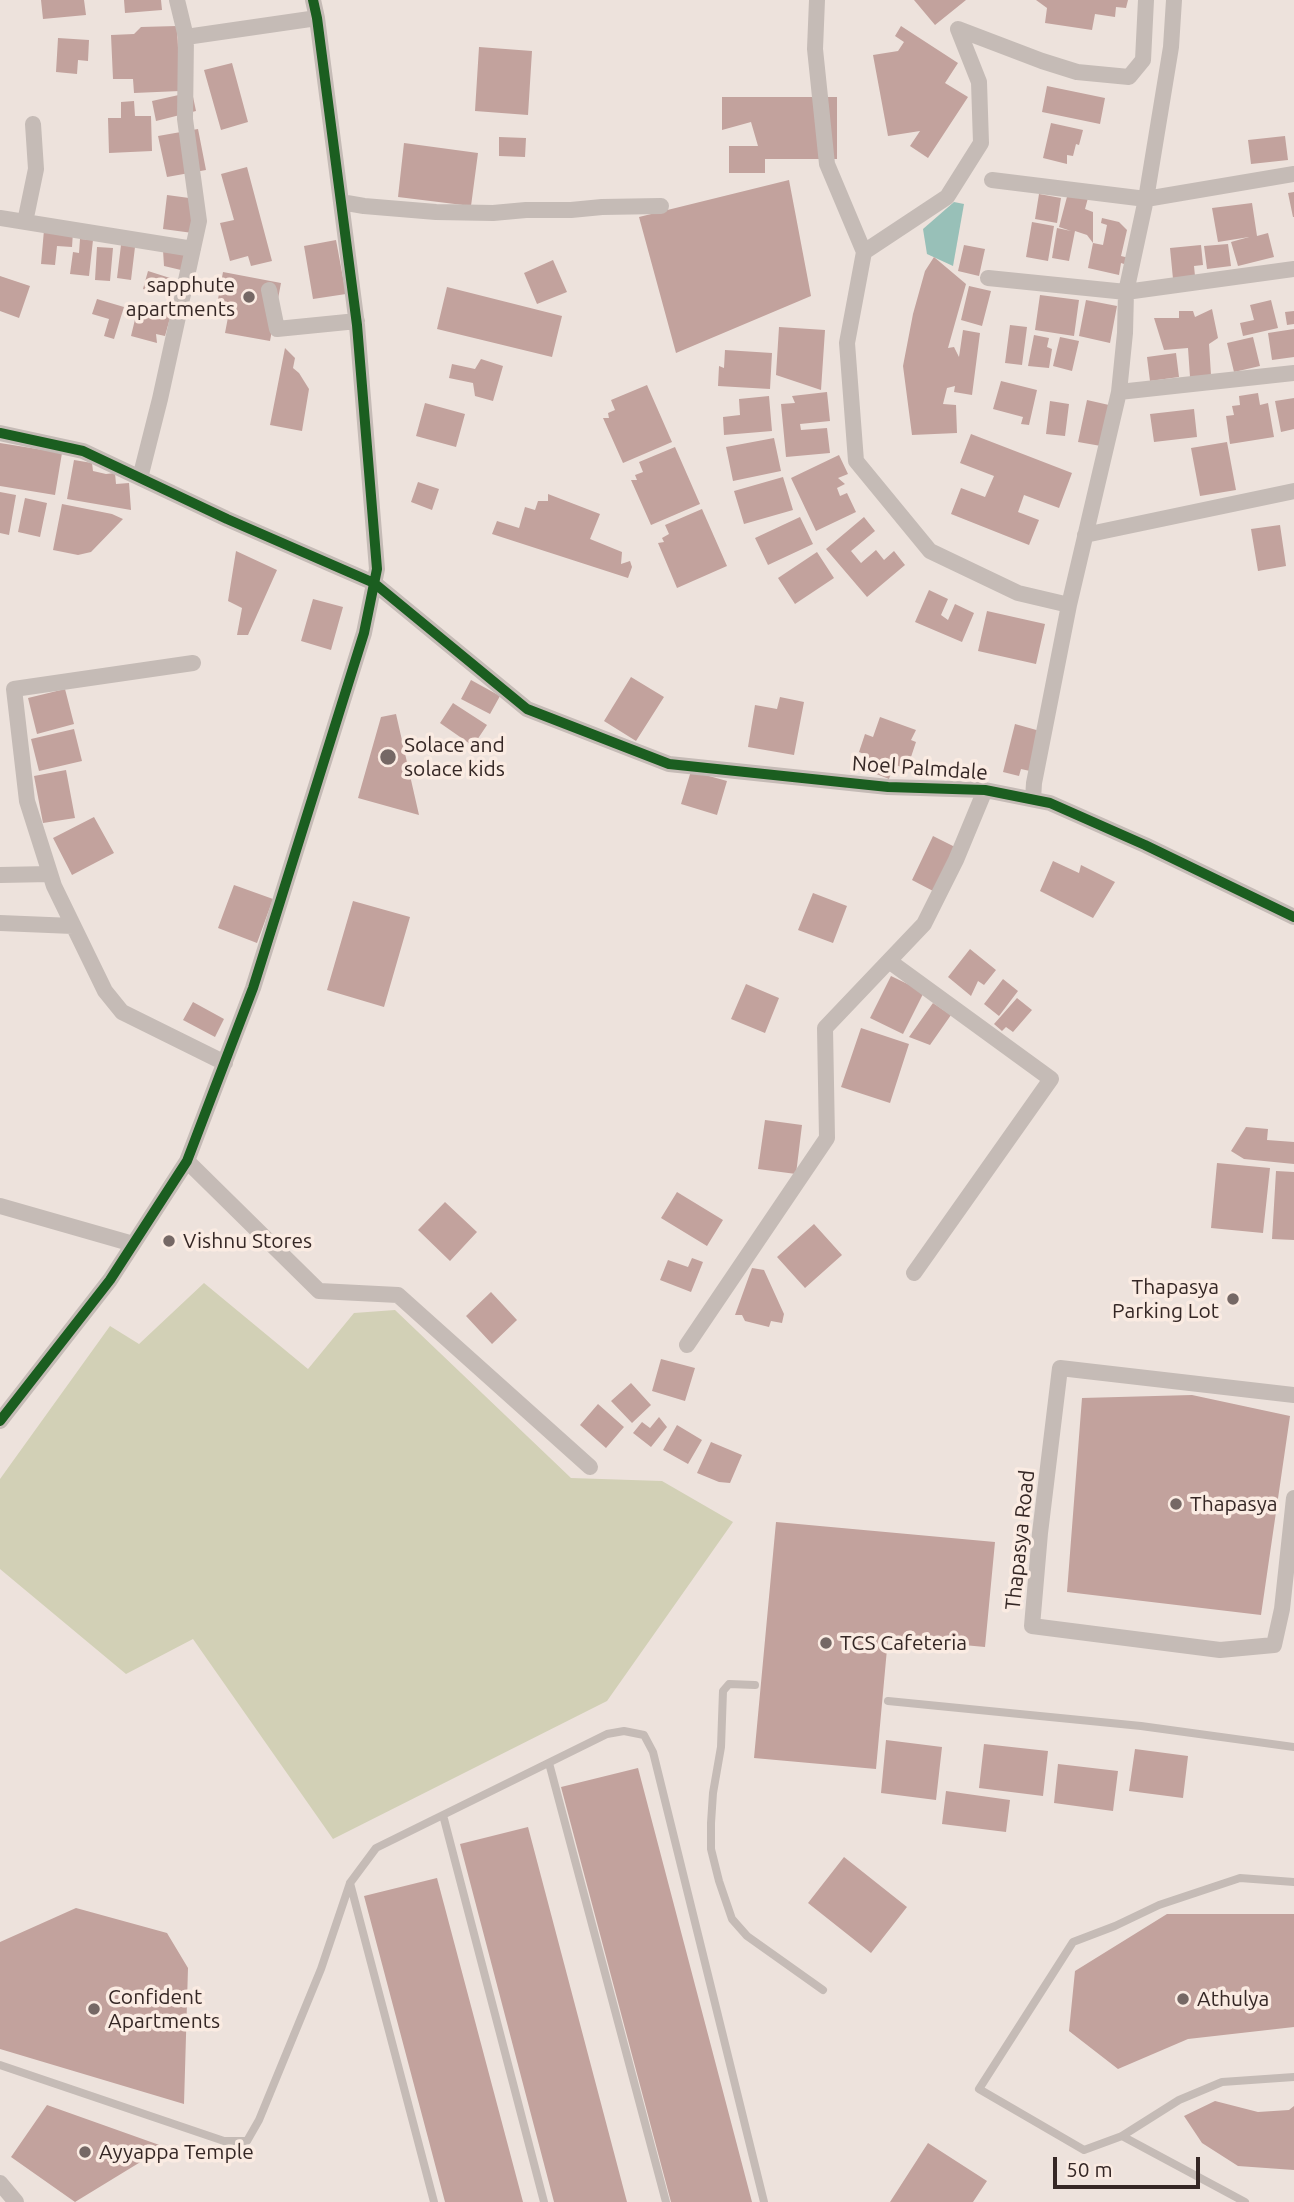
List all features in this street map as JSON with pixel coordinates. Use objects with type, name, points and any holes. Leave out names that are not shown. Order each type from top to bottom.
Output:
[{"type":"street","points":[[140,478],[199,221],[185,119],[186,37],[177,0]]},
{"type":"street","points":[[0,1421],[110,1280],[187,1160],[253,988],[360,646],[374,583],[377,569],[357,321],[313,0]]},
{"type":"street","points":[[817,0],[815,49],[827,164],[864,252],[847,344],[856,461],[930,551],[1017,593],[1069,604]]},
{"type":"street","points":[[864,252],[947,197],[981,143],[979,82],[958,29],[1077,72],[1129,77],[1143,60],[1146,0]]},
{"type":"street","points":[[1033,799],[1069,604],[1119,392],[1126,292],[1146,199],[1171,47],[1174,0]]},
{"type":"street","points":[[186,37],[317,18]]},
{"type":"street","points":[[25,222],[36,169],[33,124]]},
{"type":"street","points":[[992,180],[1146,199],[1294,174]]},
{"type":"street","points":[[341,202],[436,212],[493,213],[661,206]]},
{"type":"street","points":[[0,218],[193,249]]},
{"type":"street","points":[[989,278],[1126,292],[1294,269]]},
{"type":"street","points":[[268,290],[277,328],[357,321]]},
{"type":"street","points":[[1119,392],[1294,373]]},
{"type":"street","name":"Noel Palmdale","points":[[0,433],[83,451],[227,519],[374,583],[527,709],[669,764],[888,787],[985,790],[1050,803],[1145,845],[1294,917]]},
{"type":"street","points":[[1085,535],[1294,491]]},
{"type":"street","points":[[193,663],[14,689],[27,802],[50,874],[104,991],[122,1012],[225,1063]]},
{"type":"street","points":[[687,1345],[827,1138],[825,1028],[924,924],[956,860],[985,790]]},
{"type":"street","points":[[0,875],[50,874]]},
{"type":"street","points":[[0,923],[73,926]]},
{"type":"street","points":[[889,961],[1051,1079],[914,1273]]},
{"type":"street","points":[[187,1160],[319,1291],[398,1295],[590,1467]]},
{"type":"street","points":[[0,1206],[133,1244]]},
{"type":"street","name":"Thapasya Road","points":[[1294,1395],[1060,1368],[1040,1532],[1032,1626],[1220,1650],[1274,1645],[1282,1609],[1294,1498]]},
{"type":"street","points":[[0,2183],[16,2202]]},
{"type":"lane","points":[[755,1685],[729,1684],[723,1692],[721,1747],[712,1813],[711,1849],[732,1919],[747,1936],[823,1990]]},
{"type":"lane","points":[[888,1701],[1141,1726],[1294,1747]]},
{"type":"lane","points":[[0,2065],[224,2141],[247,2141],[259,2120],[321,1969],[350,1883],[376,1848],[607,1734],[624,1731],[644,1735],[653,1752],[764,2202]]},
{"type":"lane","points":[[549,1763],[666,2202]]},
{"type":"lane","points":[[443,1815],[544,2202]]},
{"type":"lane","points":[[1294,1882],[1240,1878],[1159,1905],[1073,1942],[979,2089],[1084,2150],[1122,2136],[1179,2100],[1222,2082],[1294,2077]]},
{"type":"lane","points":[[350,1883],[434,2202]]},
{"type":"lane","points":[[1122,2136],[1245,2202]]},
{"type":"shaded area","points":[[204,1283],[308,1369],[354,1313],[395,1310],[571,1478],[662,1481],[733,1522],[607,1701],[333,1839],[193,1639],[126,1674],[0,1569],[0,1479],[110,1326],[139,1344]]},
{"type":"water","points":[[954,202],[964,204],[953,266],[927,254],[923,229]]},
{"type":"building","points":[[41,0],[84,0],[86,15],[43,19]]},
{"type":"building","points":[[124,0],[161,0],[162,10],[125,13]]},
{"type":"building","points":[[914,0],[966,0],[935,25]]},
{"type":"building","points":[[1036,0],[1128,0],[1126,8],[1116,7],[1115,17],[1095,14],[1092,30],[1045,23],[1047,8]]},
{"type":"building","points":[[177,26],[180,91],[134,93],[133,79],[113,79],[111,35],[134,34],[141,27]]},
{"type":"building","points":[[901,26],[958,63],[945,83],[968,97],[928,158],[910,146],[920,131],[888,136],[873,55],[898,51],[904,42],[895,36]]},
{"type":"building","points":[[58,38],[89,40],[88,61],[78,60],[77,74],[56,72]]},
{"type":"building","points":[[479,47],[532,51],[528,115],[475,111]]},
{"type":"building","points":[[232,63],[248,122],[221,130],[204,70]]},
{"type":"building","points":[[1047,86],[1105,98],[1100,124],[1042,112]]},
{"type":"building","points":[[192,92],[196,111],[156,121],[152,101]]},
{"type":"building","points":[[722,97],[837,97],[837,159],[765,159],[765,173],[729,173],[729,146],[758,146],[751,122],[722,130]]},
{"type":"building","points":[[134,101],[135,116],[151,116],[152,151],[109,153],[108,118],[121,118],[121,102]]},
{"type":"building","points":[[1051,123],[1083,130],[1073,156],[1067,155],[1067,164],[1043,158]]},
{"type":"building","points":[[198,129],[206,170],[167,177],[158,136]]},
{"type":"building","points":[[1285,136],[1288,160],[1251,164],[1248,140]]},
{"type":"building","points":[[499,137],[526,138],[525,157],[499,156]]},
{"type":"building","points":[[404,143],[478,153],[471,206],[398,197]]},
{"type":"building","points":[[247,167],[272,261],[251,266],[248,256],[230,261],[220,223],[234,220],[221,174]]},
{"type":"building","points":[[789,180],[811,296],[676,353],[639,217]]},
{"type":"building","points":[[1294,192],[1294,217],[1293,217],[1288,193]]},
{"type":"building","points":[[1068,193],[1088,198],[1085,209],[1093,212],[1093,243],[1087,235],[1075,231],[1069,261],[1052,258],[1057,228],[1071,231],[1059,227]]},
{"type":"building","points":[[1039,194],[1061,198],[1057,223],[1035,219]]},
{"type":"building","points":[[167,195],[204,200],[200,234],[163,229]]},
{"type":"building","points":[[1252,203],[1257,236],[1268,233],[1274,257],[1238,266],[1231,242],[1249,237],[1218,242],[1212,208]]},
{"type":"building","points":[[1102,218],[1119,222],[1127,230],[1121,256],[1129,258],[1127,265],[1121,263],[1119,275],[1088,268],[1093,243],[1103,245],[1107,225],[1101,223]]},
{"type":"building","points":[[1032,222],[1054,226],[1048,261],[1026,257]]},
{"type":"building","points":[[44,230],[73,232],[72,247],[57,246],[55,265],[41,264]]},
{"type":"building","points":[[80,239],[93,240],[89,276],[70,274],[73,252],[79,253]]},
{"type":"building","points":[[336,240],[346,294],[313,299],[304,246]]},
{"type":"building","points":[[1228,244],[1231,266],[1207,269],[1204,246]]},
{"type":"building","points":[[121,245],[135,247],[131,280],[117,278]]},
{"type":"building","points":[[964,245],[985,249],[979,276],[958,271]]},
{"type":"building","points":[[1201,245],[1203,265],[1194,266],[1195,276],[1173,279],[1170,248]]},
{"type":"building","points":[[97,247],[113,248],[110,281],[95,280]]},
{"type":"building","points":[[163,250],[184,255],[181,270],[164,266]]},
{"type":"building","points":[[934,257],[966,284],[948,348],[954,347],[959,357],[963,330],[980,333],[972,395],[954,392],[955,386],[947,388],[943,404],[956,405],[957,433],[912,435],[903,366],[925,271]]},
{"type":"building","points":[[553,260],[567,292],[537,304],[524,273]]},
{"type":"building","points":[[148,271],[170,278],[166,295],[143,289]]},
{"type":"building","name":"sapphute apartments","points":[[223,272],[281,283],[270,341],[225,333],[229,312],[216,310]]},
{"type":"building","points":[[0,276],[30,286],[19,318],[0,311]]},
{"type":"building","points":[[969,286],[991,291],[982,326],[961,320]]},
{"type":"building","points":[[447,287],[562,316],[552,357],[437,329]]},
{"type":"building","points":[[1040,295],[1079,300],[1074,336],[1035,330]]},
{"type":"building","points":[[97,299],[124,307],[114,339],[104,336],[109,319],[92,314]]},
{"type":"building","points":[[1086,300],[1117,306],[1110,343],[1079,336]]},
{"type":"building","points":[[1271,300],[1278,328],[1243,336],[1240,323],[1254,320],[1250,305]]},
{"type":"building","points":[[139,303],[172,311],[165,336],[156,334],[157,343],[131,336]]},
{"type":"building","points":[[1212,309],[1218,338],[1209,344],[1211,375],[1190,377],[1188,348],[1164,350],[1154,318],[1179,318],[1179,311],[1193,311],[1195,317]]},
{"type":"building","points":[[1294,311],[1294,324],[1287,325],[1285,312]]},
{"type":"building","points":[[1010,325],[1027,327],[1022,365],[1005,363]]},
{"type":"building","points":[[779,327],[825,330],[821,390],[776,375]]},
{"type":"building","points":[[1294,329],[1294,357],[1272,360],[1268,333]]},
{"type":"building","points":[[1034,335],[1049,338],[1047,347],[1052,349],[1049,368],[1028,366]]},
{"type":"building","points":[[1060,337],[1079,341],[1072,371],[1053,366]]},
{"type":"building","points":[[1253,337],[1260,366],[1234,372],[1227,343]]},
{"type":"building","points":[[285,348],[295,358],[293,368],[309,389],[302,431],[270,425]]},
{"type":"building","points":[[725,350],[772,353],[770,389],[718,386],[719,366],[724,368]]},
{"type":"building","points":[[1176,353],[1179,377],[1150,381],[1147,357]]},
{"type":"building","points":[[481,359],[503,366],[493,401],[475,396],[473,383],[449,378],[452,364],[475,369]]},
{"type":"building","points":[[1001,381],[1037,390],[1029,425],[1021,424],[1023,417],[993,409]]},
{"type":"building","points":[[647,385],[672,442],[623,463],[603,418],[609,418],[608,413],[615,410],[611,400]]},
{"type":"building","points":[[827,392],[830,421],[800,424],[801,430],[827,428],[830,453],[786,457],[781,404],[795,403],[792,396]]},
{"type":"building","points":[[1258,393],[1260,405],[1268,403],[1274,437],[1230,444],[1226,416],[1234,415],[1232,406],[1240,405],[1239,396]]},
{"type":"building","points":[[769,396],[772,431],[724,435],[723,417],[740,415],[739,399]]},
{"type":"building","points":[[1294,398],[1294,429],[1281,432],[1275,401]]},
{"type":"building","points":[[1087,400],[1109,405],[1101,446],[1078,442]]},
{"type":"building","points":[[1050,401],[1069,404],[1065,436],[1046,434]]},
{"type":"building","points":[[425,403],[465,414],[456,447],[416,436]]},
{"type":"building","points":[[1194,409],[1197,437],[1154,442],[1150,414]]},
{"type":"building","points":[[971,434],[1072,473],[1059,508],[1024,495],[1018,512],[1039,520],[1029,545],[951,514],[961,488],[985,497],[994,476],[960,463]]},
{"type":"building","points":[[774,438],[781,471],[733,481],[726,447]]},
{"type":"building","points":[[1227,442],[1236,490],[1200,496],[1191,448]]},
{"type":"building","points":[[0,443],[62,453],[55,495],[0,486]]},
{"type":"building","points":[[675,447],[700,504],[651,525],[631,480],[637,480],[635,475],[643,472],[639,462]]},
{"type":"building","points":[[839,455],[848,474],[838,478],[845,484],[837,488],[840,496],[847,493],[856,512],[816,531],[791,478]]},
{"type":"building","points":[[74,460],[92,463],[93,471],[115,473],[116,484],[129,483],[131,510],[67,499]]},
{"type":"building","points":[[783,477],[793,510],[744,524],[734,491]]},
{"type":"building","points":[[418,482],[439,489],[432,510],[411,502]]},
{"type":"building","points":[[0,492],[16,495],[9,535],[0,533]]},
{"type":"building","points":[[548,494],[600,514],[590,539],[622,552],[621,564],[630,561],[632,567],[628,578],[492,534],[497,521],[519,528],[525,507],[535,510],[538,501],[548,501]]},
{"type":"building","points":[[25,498],[47,503],[40,537],[18,532]]},
{"type":"building","points":[[62,504],[112,514],[123,519],[91,552],[78,555],[53,550]]},
{"type":"building","points":[[702,509],[727,566],[677,588],[658,543],[664,542],[662,538],[669,534],[665,525]]},
{"type":"building","points":[[800,517],[813,544],[768,565],[755,538]]},
{"type":"building","points":[[864,517],[875,531],[851,551],[861,563],[876,550],[884,560],[894,551],[905,565],[867,597],[826,549]]},
{"type":"building","points":[[1280,525],[1286,566],[1258,571],[1251,529]]},
{"type":"building","points":[[236,551],[277,570],[248,635],[237,635],[242,608],[228,601]]},
{"type":"building","points":[[817,552],[834,578],[795,604],[778,578]]},
{"type":"building","points":[[929,590],[948,599],[941,615],[948,620],[955,604],[974,613],[962,642],[915,622]]},
{"type":"building","points":[[313,599],[343,607],[331,650],[301,641]]},
{"type":"building","points":[[987,611],[1045,624],[1036,664],[978,651]]},
{"type":"building","points":[[631,677],[664,697],[636,741],[604,721]]},
{"type":"building","points":[[471,680],[500,696],[490,714],[461,699]]},
{"type":"building","points":[[65,689],[74,724],[37,734],[28,698]]},
{"type":"building","points":[[780,697],[804,702],[794,755],[748,747],[755,705],[777,709]]},
{"type":"building","points":[[453,703],[487,725],[473,746],[440,723]]},
{"type":"building","name":"Solace and solace kids","points":[[396,714],[419,815],[358,798],[381,717]]},
{"type":"building","points":[[880,717],[916,730],[911,740],[916,742],[910,760],[903,758],[903,768],[894,764],[889,779],[861,768],[866,755],[859,752],[865,734],[873,737]]},
{"type":"building","points":[[1015,724],[1040,731],[1030,771],[1021,769],[1019,776],[1003,772]]},
{"type":"building","points":[[74,729],[82,761],[39,771],[31,739]]},
{"type":"building","points":[[66,770],[75,818],[43,823],[34,776]]},
{"type":"building","points":[[691,771],[727,781],[717,815],[681,804]]},
{"type":"building","points":[[94,817],[114,853],[72,875],[53,838]]},
{"type":"building","points":[[933,836],[957,848],[935,892],[912,880]]},
{"type":"building","points":[[1053,861],[1079,873],[1081,865],[1115,882],[1093,918],[1040,891]]},
{"type":"building","points":[[234,885],[273,899],[257,943],[218,928]]},
{"type":"building","points":[[813,893],[847,906],[833,943],[798,930]]},
{"type":"building","points":[[353,901],[410,917],[384,1007],[327,990]]},
{"type":"building","points":[[970,949],[996,970],[984,985],[978,981],[971,996],[948,977]]},
{"type":"building","points":[[891,976],[924,992],[903,1034],[870,1018]]},
{"type":"building","points":[[1003,979],[1018,991],[999,1016],[984,1004]]},
{"type":"building","points":[[746,984],[779,998],[765,1033],[731,1019]]},
{"type":"building","points":[[1017,998],[1032,1010],[1013,1032],[1006,1027],[1002,1031],[994,1024]]},
{"type":"building","points":[[193,1002],[224,1019],[215,1037],[183,1020]]},
{"type":"building","points":[[933,1003],[951,1015],[930,1045],[909,1037]]},
{"type":"building","points":[[861,1028],[909,1044],[890,1103],[841,1087]]},
{"type":"building","points":[[765,1120],[802,1125],[796,1174],[758,1169]]},
{"type":"building","points":[[1246,1127],[1268,1129],[1267,1140],[1294,1142],[1294,1164],[1244,1159],[1231,1151]]},
{"type":"building","points":[[1217,1163],[1270,1168],[1263,1233],[1211,1228]]},
{"type":"building","points":[[1276,1171],[1294,1172],[1294,1240],[1272,1239]]},
{"type":"building","points":[[677,1192],[723,1220],[707,1246],[661,1218]]},
{"type":"building","points":[[445,1202],[477,1232],[450,1261],[418,1230]]},
{"type":"building","points":[[814,1224],[842,1255],[805,1288],[777,1257]]},
{"type":"building","points":[[692,1258],[703,1262],[691,1292],[660,1280],[668,1260],[688,1267]]},
{"type":"building","points":[[752,1268],[764,1270],[784,1314],[782,1323],[771,1321],[769,1327],[745,1321],[742,1315],[735,1315]]},
{"type":"building","points":[[491,1292],[517,1320],[492,1344],[466,1316]]},
{"type":"building","points":[[661,1359],[695,1368],[685,1401],[652,1391]]},
{"type":"building","points":[[631,1383],[651,1405],[632,1423],[611,1401]]},
{"type":"building","name":"Thapasya","points":[[1192,1395],[1290,1416],[1261,1615],[1067,1592],[1082,1398]]},
{"type":"building","points":[[598,1404],[624,1427],[606,1448],[580,1425]]},
{"type":"building","points":[[659,1417],[667,1427],[651,1447],[633,1433],[642,1422],[650,1428]]},
{"type":"building","points":[[677,1425],[702,1440],[688,1464],[663,1450]]},
{"type":"building","points":[[711,1442],[742,1455],[730,1483],[719,1482],[697,1473]]},
{"type":"building","name":"TCS Cafeteria","points":[[776,1522],[995,1542],[985,1647],[888,1638],[876,1769],[754,1758]]},
{"type":"building","points":[[886,1740],[942,1747],[936,1800],[881,1793]]},
{"type":"building","points":[[984,1744],[1048,1751],[1043,1796],[979,1788]]},
{"type":"building","points":[[1135,1749],[1188,1756],[1183,1798],[1129,1791]]},
{"type":"building","points":[[1058,1764],[1118,1771],[1113,1811],[1054,1803]]},
{"type":"building","points":[[638,1768],[752,2202],[671,2202],[561,1787]]},
{"type":"building","points":[[946,1791],[1010,1800],[1006,1832],[942,1824]]},
{"type":"building","points":[[528,1827],[627,2202],[554,2202],[460,1844]]},
{"type":"building","points":[[844,1857],[907,1907],[871,1953],[808,1903]]},
{"type":"building","points":[[437,1878],[523,2202],[445,2202],[364,1896]]},
{"type":"building","name":"Confident Apartments","points":[[76,1908],[167,1933],[188,1968],[184,2104],[0,2049],[0,1942]]},
{"type":"building","name":"Athulya","points":[[1167,1914],[1294,1914],[1294,2027],[1188,2039],[1118,2069],[1069,2031],[1075,1971]]},
{"type":"building","points":[[1215,2101],[1258,2112],[1289,2110],[1294,2106],[1294,2170],[1238,2166],[1202,2143],[1184,2116]]},
{"type":"building","name":"Ayyappa Temple","points":[[47,2105],[165,2147],[75,2202],[11,2157]]},
{"type":"building","points":[[928,2143],[987,2181],[973,2202],[890,2202]]},
{"type":"cycle path","points":[[0,1421],[110,1280],[187,1161],[253,988],[364,633],[377,569],[357,325],[313,0]]},
{"type":"cycle path","points":[[0,433],[83,451],[227,519],[374,583],[527,709],[669,764],[888,787],[985,790],[1050,803],[1145,845],[1294,917]]},
{"type":"place","name":"sapphute apartments","points":[[249,297]]},
{"type":"place","name":"Solace and solace kids","points":[[388,757]]},
{"type":"place","name":"Vishnu Stores","points":[[169,1241]]},
{"type":"place","name":"Thapasya Parking Lot","points":[[1233,1299]]},
{"type":"place","name":"Thapasya","points":[[1176,1504]]},
{"type":"place","name":"TCS Cafeteria","points":[[826,1643]]},
{"type":"place","name":"Athulya","points":[[1183,1999]]},
{"type":"place","name":"Confident Apartments","points":[[94,2009]]},
{"type":"place","name":"Ayyappa Temple","points":[[85,2152]]}]
